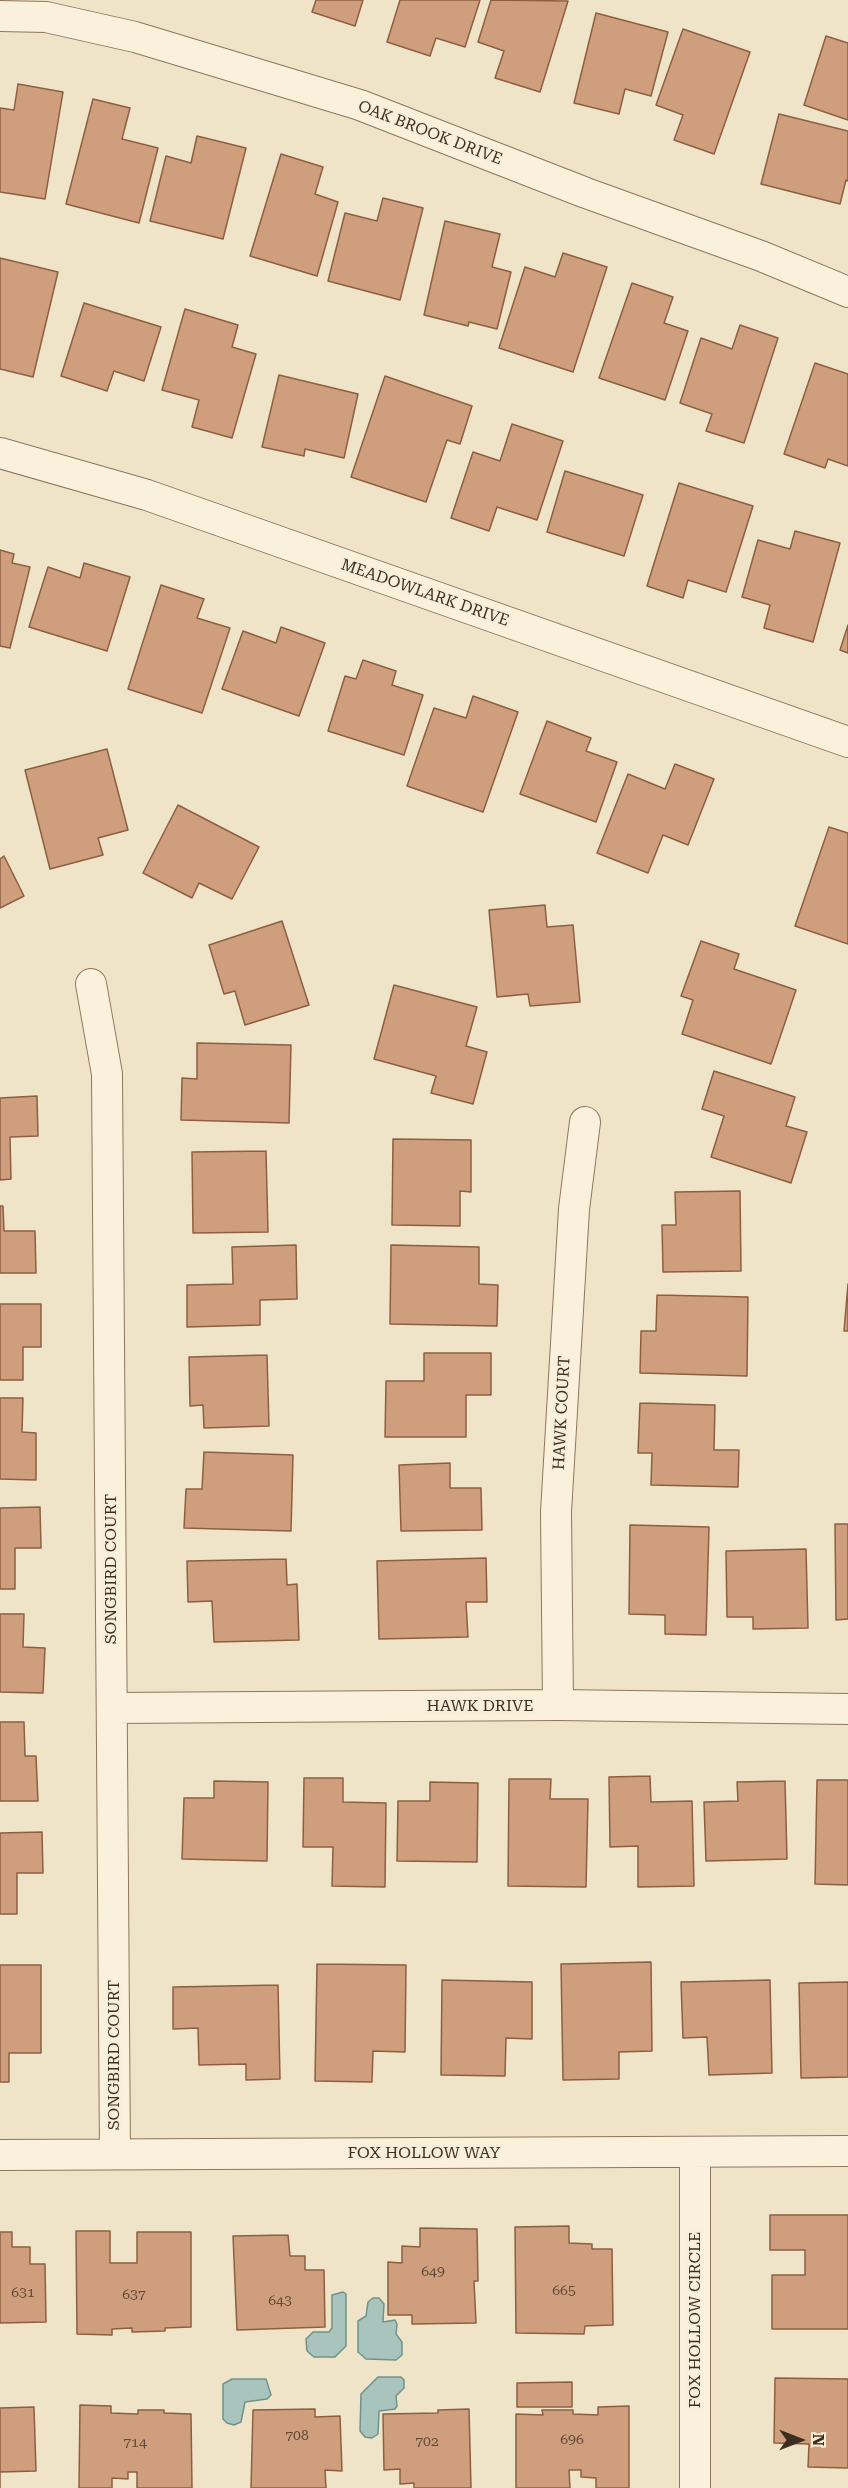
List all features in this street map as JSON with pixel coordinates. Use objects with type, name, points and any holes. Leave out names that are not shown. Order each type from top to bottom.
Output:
[{"type":"street","name":"OAK BROOK DRIVE","points":[[0,16],[46,17],[135,37],[360,105],[586,193],[761,256],[848,292]]},
{"type":"street","name":"MEADOWLARK DRIVE","points":[[0,453],[147,495],[848,742]]},
{"type":"street","name":"SONGBIRD COURT","points":[[91,984],[107,1074],[115,2154]]},
{"type":"street","name":"HAWK COURT","points":[[558,1705],[556,1512],[574,1209],[585,1122]]},
{"type":"street","name":"HAWK DRIVE","points":[[112,1708],[558,1705],[848,1709]]},
{"type":"street","name":"FOX HOLLOW WAY","points":[[0,2155],[848,2151]]},
{"type":"street","name":"FOX HOLLOW CIRCLE","points":[[695,2152],[695,2488]]},
{"type":"water","points":[[343,2292],[346,2294],[346,2346],[335,2357],[314,2357],[307,2351],[306,2339],[313,2332],[329,2332],[332,2328],[332,2295]]},
{"type":"water","points":[[373,2298],[379,2298],[384,2304],[383,2322],[395,2320],[397,2324],[396,2334],[402,2342],[402,2355],[396,2360],[366,2359],[358,2352],[358,2321],[366,2316],[368,2302]]},
{"type":"water","points":[[378,2377],[401,2377],[404,2380],[404,2388],[396,2396],[395,2409],[379,2411],[378,2434],[372,2438],[365,2437],[360,2431],[361,2394]]},
{"type":"water","points":[[232,2379],[266,2379],[271,2395],[267,2399],[245,2402],[241,2422],[234,2425],[223,2419],[223,2384]]},
{"type":"building","points":[[316,0],[363,0],[355,26],[312,12]]},
{"type":"building","points":[[400,0],[480,0],[465,47],[436,38],[430,56],[387,42]]},
{"type":"building","points":[[491,0],[568,1],[540,92],[495,78],[504,51],[478,42]]},
{"type":"building","points":[[596,13],[668,32],[651,96],[625,89],[619,114],[574,103]]},
{"type":"building","points":[[683,29],[750,52],[714,154],[674,140],[683,115],[656,105]]},
{"type":"building","points":[[826,36],[848,43],[848,120],[804,105]]},
{"type":"building","points":[[18,84],[63,92],[45,199],[0,192],[0,108],[14,110]]},
{"type":"building","points":[[93,99],[130,108],[122,139],[158,148],[139,223],[66,204]]},
{"type":"building","points":[[779,114],[848,131],[848,181],[846,180],[840,204],[761,184]]},
{"type":"building","points":[[197,136],[246,148],[223,239],[150,221],[166,156],[191,163]]},
{"type":"building","points":[[281,154],[323,167],[315,194],[338,202],[317,276],[250,256]]},
{"type":"building","points":[[383,198],[423,208],[400,300],[328,281],[345,213],[377,221]]},
{"type":"building","points":[[445,221],[500,234],[492,267],[511,272],[497,329],[469,322],[468,326],[424,315]]},
{"type":"building","points":[[563,253],[607,267],[573,372],[499,348],[525,267],[555,277]]},
{"type":"building","points":[[0,258],[58,272],[33,377],[0,369]]},
{"type":"building","points":[[632,283],[673,297],[664,323],[688,331],[665,400],[599,378]]},
{"type":"building","points":[[84,303],[161,327],[144,381],[114,371],[107,391],[61,376]]},
{"type":"building","points":[[185,309],[238,325],[232,347],[256,354],[232,438],[192,427],[199,400],[162,390]]},
{"type":"building","points":[[740,325],[778,338],[744,443],[706,431],[712,414],[680,403],[701,338],[732,349]]},
{"type":"building","points":[[815,363],[848,374],[848,466],[828,459],[825,468],[784,454]]},
{"type":"building","points":[[279,375],[358,394],[344,458],[305,449],[304,456],[262,447]]},
{"type":"building","points":[[385,376],[472,406],[460,444],[447,440],[426,502],[351,477]]},
{"type":"building","points":[[512,424],[563,441],[537,520],[497,507],[489,531],[451,518],[473,452],[500,461]]},
{"type":"building","points":[[565,471],[643,495],[624,556],[547,532]]},
{"type":"building","points":[[679,483],[753,506],[726,592],[688,580],[683,598],[647,586]]},
{"type":"building","points":[[795,531],[840,543],[813,642],[764,628],[770,605],[742,597],[758,540],[790,549]]},
{"type":"building","points":[[0,550],[14,554],[12,563],[30,567],[10,648],[0,646]]},
{"type":"building","points":[[84,563],[130,577],[107,651],[29,627],[48,567],[80,578]]},
{"type":"building","points":[[161,585],[204,599],[197,618],[230,628],[202,713],[128,689]]},
{"type":"building","points":[[848,625],[848,653],[840,650]]},
{"type":"building","points":[[281,627],[325,643],[299,716],[222,689],[243,631],[276,643]]},
{"type":"building","points":[[363,660],[396,671],[392,685],[423,695],[404,755],[328,731],[345,676],[356,679]]},
{"type":"building","points":[[473,696],[518,712],[483,812],[407,786],[434,708],[466,718]]},
{"type":"building","points":[[547,721],[591,738],[586,751],[617,762],[596,822],[520,794]]},
{"type":"building","points":[[107,749],[128,830],[98,838],[103,855],[50,869],[25,770]]},
{"type":"building","points":[[675,764],[714,779],[688,845],[663,835],[648,873],[597,853],[628,774],[665,789]]},
{"type":"building","points":[[178,805],[259,847],[232,899],[199,883],[192,898],[143,873]]},
{"type":"building","points":[[829,827],[848,833],[848,944],[795,926]]},
{"type":"building","points":[[4,856],[24,896],[0,908],[0,859]]},
{"type":"building","points":[[545,905],[547,927],[573,925],[580,1002],[530,1006],[528,994],[497,997],[489,910]]},
{"type":"building","points":[[282,921],[309,1005],[245,1025],[235,991],[224,994],[209,945]]},
{"type":"building","points":[[701,941],[739,954],[734,969],[796,990],[771,1064],[682,1034],[693,1000],[681,996]]},
{"type":"building","points":[[394,985],[477,1007],[466,1046],[487,1052],[473,1104],[431,1093],[436,1076],[374,1059]]},
{"type":"building","points":[[197,1043],[291,1045],[289,1123],[181,1120],[182,1078],[197,1079]]},
{"type":"building","points":[[714,1071],[795,1097],[786,1126],[807,1132],[791,1183],[711,1157],[724,1116],[702,1109]]},
{"type":"building","points":[[37,1096],[38,1136],[10,1137],[11,1179],[0,1180],[0,1098]]},
{"type":"building","points":[[393,1139],[471,1140],[471,1192],[460,1191],[460,1226],[392,1225]]},
{"type":"building","points":[[266,1151],[268,1232],[193,1233],[192,1152]]},
{"type":"building","points":[[740,1191],[741,1271],[663,1272],[662,1225],[676,1225],[675,1192]]},
{"type":"building","points":[[0,1206],[3,1206],[4,1231],[35,1231],[36,1273],[0,1273]]},
{"type":"building","points":[[296,1245],[297,1299],[260,1300],[260,1325],[187,1327],[187,1285],[233,1284],[232,1247]]},
{"type":"building","points":[[391,1245],[479,1247],[479,1284],[498,1285],[497,1326],[390,1324]]},
{"type":"building","points":[[848,1284],[848,1331],[844,1331]]},
{"type":"building","points":[[657,1295],[748,1297],[747,1376],[640,1373],[641,1331],[656,1331]]},
{"type":"building","points":[[0,1304],[41,1304],[41,1347],[23,1347],[23,1380],[0,1380]]},
{"type":"building","points":[[424,1353],[491,1353],[491,1395],[466,1395],[466,1437],[385,1437],[386,1381],[424,1381]]},
{"type":"building","points":[[267,1355],[269,1426],[204,1428],[203,1405],[190,1406],[189,1357]]},
{"type":"building","points":[[0,1398],[23,1398],[22,1432],[36,1433],[36,1480],[0,1479]]},
{"type":"building","points":[[640,1403],[715,1405],[714,1450],[739,1450],[738,1487],[651,1485],[652,1453],[638,1453]]},
{"type":"building","points":[[204,1452],[293,1455],[291,1531],[184,1528],[186,1489],[202,1489]]},
{"type":"building","points":[[450,1463],[450,1488],[481,1488],[482,1530],[401,1531],[399,1465]]},
{"type":"building","points":[[40,1507],[41,1548],[15,1548],[15,1589],[0,1589],[0,1508]]},
{"type":"building","points":[[835,1524],[848,1524],[848,1619],[836,1620]]},
{"type":"building","points":[[630,1525],[709,1527],[706,1635],[665,1634],[665,1615],[629,1614]]},
{"type":"building","points":[[806,1549],[808,1628],[753,1629],[753,1617],[727,1617],[726,1551]]},
{"type":"building","points":[[486,1558],[487,1602],[466,1602],[468,1637],[379,1639],[377,1561]]},
{"type":"building","points":[[286,1559],[287,1585],[297,1584],[299,1640],[214,1642],[212,1601],[188,1602],[187,1561]]},
{"type":"building","points":[[0,1614],[24,1614],[23,1647],[45,1648],[43,1693],[0,1692]]},
{"type":"building","points":[[0,1722],[24,1722],[25,1756],[36,1756],[38,1801],[0,1801]]},
{"type":"building","points":[[650,1776],[651,1802],[692,1801],[694,1886],[638,1887],[638,1846],[610,1847],[609,1777]]},
{"type":"building","points":[[304,1778],[343,1778],[343,1802],[386,1803],[385,1887],[332,1886],[333,1847],[303,1847]]},
{"type":"building","points":[[509,1779],[551,1779],[550,1799],[588,1799],[586,1887],[508,1886]]},
{"type":"building","points":[[817,1780],[848,1780],[848,1885],[815,1884]]},
{"type":"building","points":[[214,1781],[268,1782],[267,1861],[182,1859],[184,1798],[214,1798]]},
{"type":"building","points":[[785,1781],[787,1859],[706,1861],[704,1802],[738,1801],[737,1782]]},
{"type":"building","points":[[430,1782],[478,1783],[477,1862],[397,1861],[398,1801],[430,1801]]},
{"type":"building","points":[[42,1832],[43,1873],[17,1873],[17,1914],[0,1914],[0,1833]]},
{"type":"building","points":[[651,1962],[652,2051],[619,2052],[619,2079],[563,2080],[561,1964]]},
{"type":"building","points":[[317,1964],[406,1965],[405,2052],[373,2051],[372,2082],[315,2081]]},
{"type":"building","points":[[0,1965],[41,1965],[41,2053],[9,2053],[9,2082],[0,2082]]},
{"type":"building","points":[[442,1980],[532,1982],[532,2039],[506,2038],[505,2076],[441,2075]]},
{"type":"building","points":[[770,1980],[772,2073],[709,2075],[707,2037],[683,2038],[681,1982]]},
{"type":"building","points":[[848,1982],[848,2077],[801,2078],[799,1983]]},
{"type":"building","points":[[278,1985],[280,2079],[246,2080],[246,2064],[199,2065],[198,2028],[173,2029],[173,1987]]},
{"type":"building","points":[[770,2215],[848,2215],[848,2329],[772,2329],[772,2275],[805,2275],[805,2250],[770,2250]]},
{"type":"building","points":[[569,2226],[569,2243],[592,2244],[592,2249],[612,2249],[613,2325],[585,2326],[584,2334],[516,2333],[515,2227]]},
{"type":"building","points":[[420,2228],[477,2229],[478,2281],[474,2281],[476,2323],[412,2324],[412,2315],[388,2315],[388,2262],[402,2263],[402,2246],[420,2247]]},
{"type":"building","points":[[76,2231],[110,2231],[110,2263],[137,2263],[137,2232],[191,2232],[191,2327],[132,2332],[132,2328],[112,2329],[112,2335],[77,2334]]},
{"type":"building","points":[[0,2232],[12,2232],[12,2247],[30,2247],[30,2264],[45,2264],[46,2322],[0,2323]]},
{"type":"building","points":[[288,2235],[290,2256],[305,2256],[305,2270],[324,2270],[325,2327],[237,2330],[233,2236]]},
{"type":"building","points":[[775,2378],[848,2379],[848,2468],[808,2467],[809,2444],[774,2443]]},
{"type":"building","points":[[572,2382],[572,2407],[517,2407],[517,2383]]},
{"type":"building","points":[[80,2405],[111,2406],[111,2413],[138,2414],[138,2410],[164,2410],[164,2413],[191,2414],[192,2488],[137,2488],[137,2472],[128,2472],[128,2479],[112,2478],[112,2488],[79,2488]]},
{"type":"building","points":[[629,2406],[629,2488],[596,2488],[596,2478],[581,2477],[581,2470],[569,2470],[570,2488],[516,2488],[516,2414],[543,2415],[542,2410],[573,2410],[573,2414],[598,2415],[598,2407]]},
{"type":"building","points":[[34,2407],[36,2471],[0,2472],[0,2408]]},
{"type":"building","points":[[315,2409],[315,2417],[340,2416],[342,2471],[325,2470],[326,2488],[251,2488],[253,2410]]},
{"type":"building","points":[[469,2409],[471,2488],[414,2488],[414,2483],[400,2484],[400,2469],[384,2470],[383,2414],[438,2413],[438,2410]]}]
